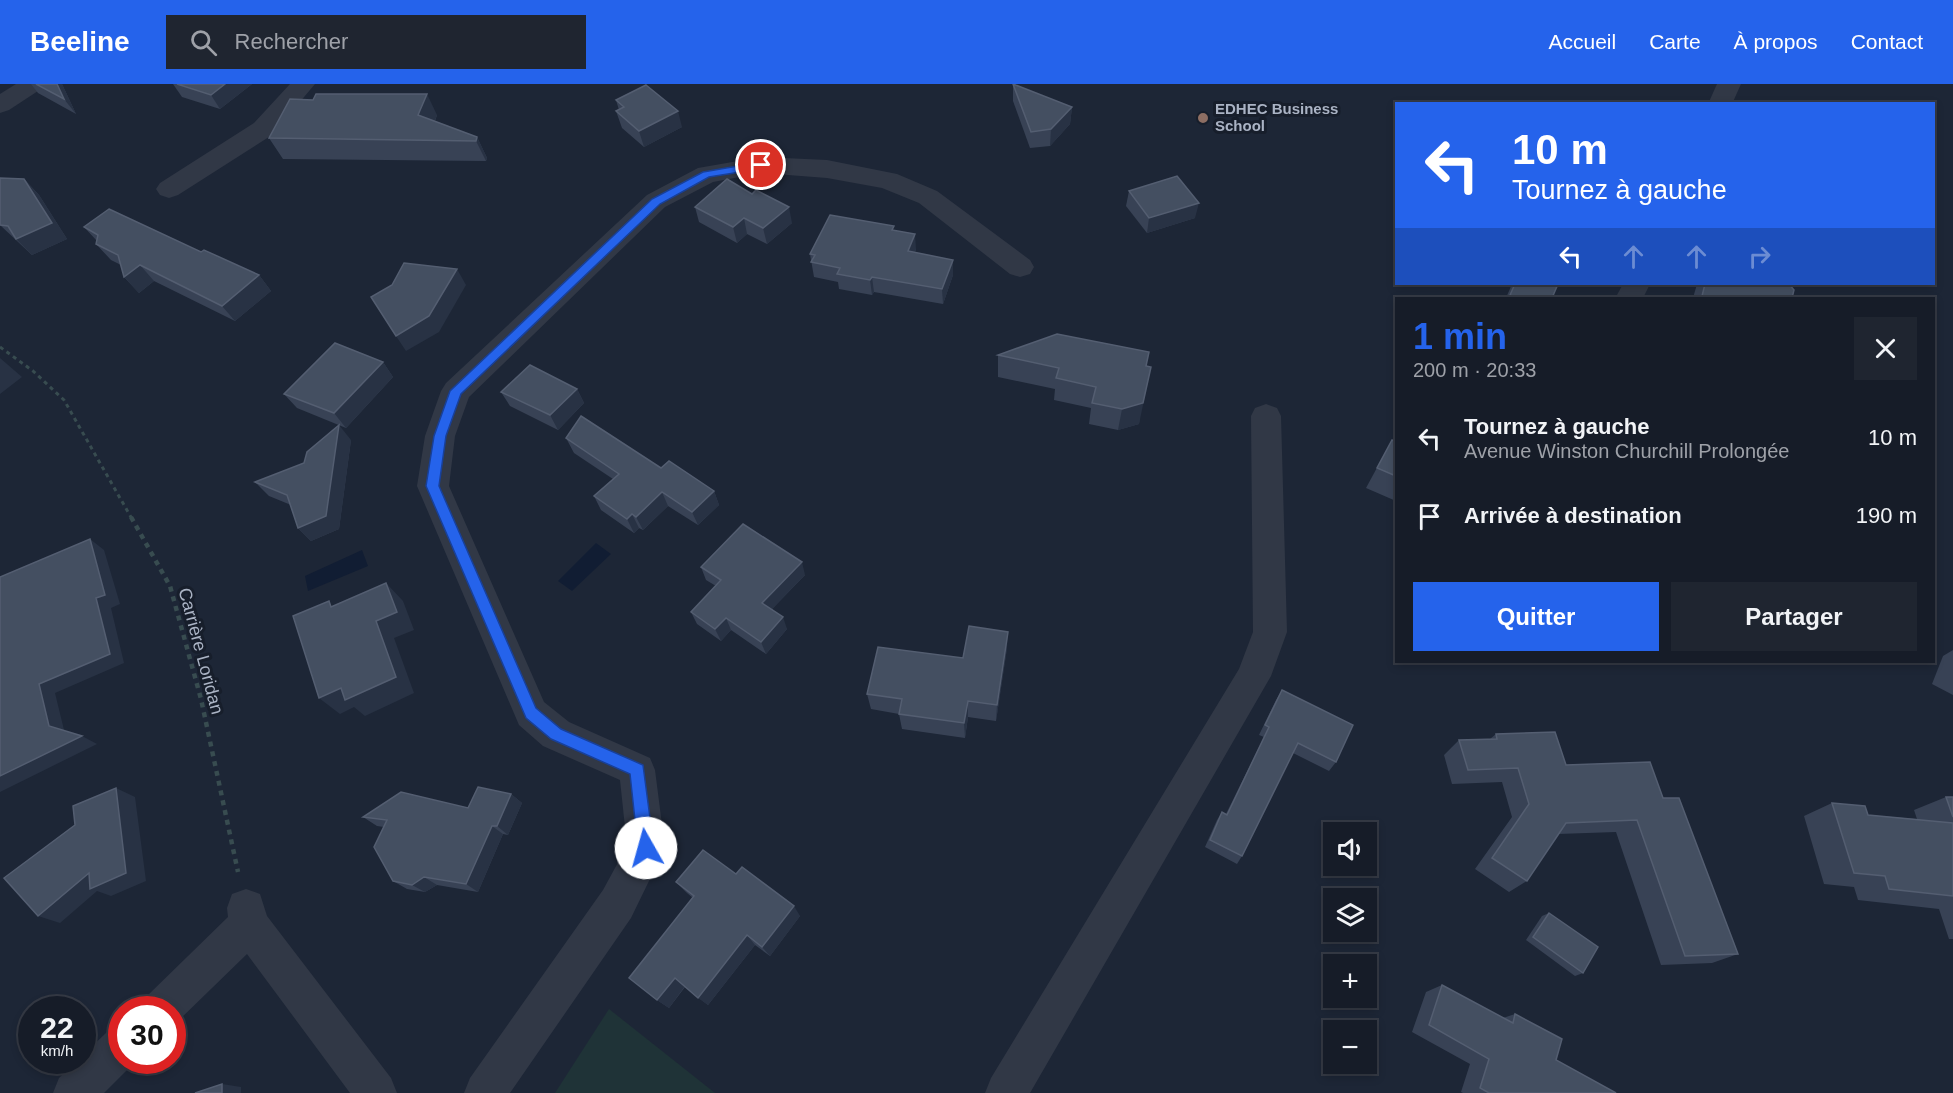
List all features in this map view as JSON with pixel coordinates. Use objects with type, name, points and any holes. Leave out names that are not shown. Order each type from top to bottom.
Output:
[{"type":"street","points":[[0,105],[33,84]]},
{"type":"street","points":[[169,189],[263,129],[303,84]]},
{"type":"street","points":[[1721,102],[1729,84]]},
{"type":"street","points":[[485,1093],[617,904],[646,848],[637,770],[556,734],[531,713],[433,486],[440,436],[456,391],[656,201],[707,174],[761,165],[827,169],[888,180],[928,197],[1020,267]]},
{"type":"street","points":[[1006,1093],[1254,676],[1270,632],[1266,416]]},
{"type":"street","points":[[174,996],[248,916],[376,1093]]},
{"type":"street","points":[[74,1093],[108,1060]]},
{"type":"path","name":"Carrière Loridan","points":[[0,347],[33,371],[64,400],[81,426],[170,585],[201,699],[248,916]]},
{"type":"green space","points":[[609,1009],[715,1093],[555,1093]]},
{"type":"water","points":[[596,543],[611,554],[572,591],[558,581]]},
{"type":"water","points":[[362,550],[368,566],[308,591],[305,576]]},
{"type":"building","points":[[36,84],[57,84],[64,99]]},
{"type":"building","points":[[177,84],[225,84],[211,95]]},
{"type":"building","points":[[1013,84],[1072,107],[1051,129],[1031,132]]},
{"type":"building","points":[[646,85],[678,111],[639,131],[616,111],[624,107],[616,100]]},
{"type":"building","points":[[316,94],[427,94],[418,115],[477,137],[476,141],[269,138],[290,99],[313,100]]},
{"type":"building","points":[[1177,176],[1199,203],[1149,218],[1129,191]]},
{"type":"building","points":[[0,178],[24,179],[52,223],[16,239],[8,226],[0,225]]},
{"type":"building","points":[[727,179],[752,194],[756,190],[789,207],[763,228],[744,218],[733,227],[695,207]]},
{"type":"building","points":[[109,209],[201,252],[204,250],[259,275],[222,306],[140,265],[124,277],[118,255],[96,244],[98,235],[84,227]]},
{"type":"building","points":[[830,215],[894,226],[892,230],[915,234],[908,251],[953,260],[942,289],[872,277],[870,280],[837,274],[840,268],[811,262],[815,255],[810,254]]},
{"type":"building","points":[[404,263],[457,269],[429,316],[396,336],[371,297],[392,285]]},
{"type":"building","points":[[1515,285],[1558,285],[1552,297],[1510,295]]},
{"type":"building","points":[[1705,285],[1790,285],[1794,290],[1792,297],[1702,296]]},
{"type":"building","points":[[1057,334],[1149,352],[1146,366],[1151,367],[1143,403],[1122,409],[1092,403],[1096,387],[1056,378],[1059,368],[998,355]]},
{"type":"building","points":[[335,343],[383,362],[334,413],[284,394]]},
{"type":"building","points":[[530,365],[577,389],[550,415],[501,392]]},
{"type":"building","points":[[581,416],[661,468],[669,461],[714,491],[692,512],[662,492],[636,517],[632,514],[627,519],[594,496],[619,474],[566,438]]},
{"type":"building","points":[[339,425],[326,516],[298,528],[287,495],[255,482],[304,463],[307,452]]},
{"type":"building","points":[[1392,440],[1395,442],[1395,476],[1377,468]]},
{"type":"building","points":[[743,524],[802,562],[762,603],[783,617],[761,642],[726,618],[715,629],[691,612],[721,580],[701,567]]},
{"type":"building","points":[[90,539],[105,595],[96,598],[110,654],[39,684],[49,726],[82,736],[0,776],[0,577]]},
{"type":"building","points":[[386,583],[397,612],[376,621],[396,677],[345,700],[341,688],[319,698],[293,616],[329,601],[331,607]]},
{"type":"building","points":[[969,626],[1008,632],[997,705],[968,701],[964,723],[899,714],[902,699],[867,694],[878,647],[963,658]]},
{"type":"building","points":[[1282,690],[1353,725],[1336,762],[1298,743],[1242,856],[1210,840],[1222,812],[1227,815],[1269,727],[1265,725]]},
{"type":"building","points":[[1555,732],[1566,765],[1650,762],[1663,798],[1679,798],[1738,954],[1685,956],[1637,820],[1566,823],[1527,881],[1492,858],[1529,804],[1518,768],[1468,770],[1459,740],[1497,739],[1496,734]]},
{"type":"building","points":[[478,787],[511,794],[497,826],[492,826],[466,884],[424,877],[412,885],[393,881],[374,847],[387,820],[363,817],[401,792],[468,808]]},
{"type":"building","points":[[116,788],[126,873],[90,889],[89,873],[38,916],[4,878],[75,825],[73,806]]},
{"type":"building","points":[[1946,797],[1953,797],[1953,817]]},
{"type":"building","points":[[1832,803],[1865,806],[1868,815],[1953,823],[1953,896],[1889,889],[1885,876],[1854,873]]},
{"type":"building","points":[[703,850],[736,874],[742,867],[794,906],[762,947],[747,935],[698,998],[675,978],[657,1000],[629,978],[694,896],[676,882]]},
{"type":"building","points":[[1549,913],[1598,947],[1583,973],[1533,937]]},
{"type":"building","points":[[1442,985],[1513,1023],[1515,1014],[1562,1039],[1556,1060],[1616,1093],[1489,1093],[1480,1088],[1489,1059],[1429,1025]]},
{"type":"building","points":[[222,1084],[222,1093],[195,1093]]},
{"type":"place","name":"EDHEC Business School","points":[[1203,118]]},
{"type":"route","points":[[646,848],[637,770],[556,734],[531,713],[433,486],[440,436],[456,391],[656,201],[707,174],[761,165]]}]
